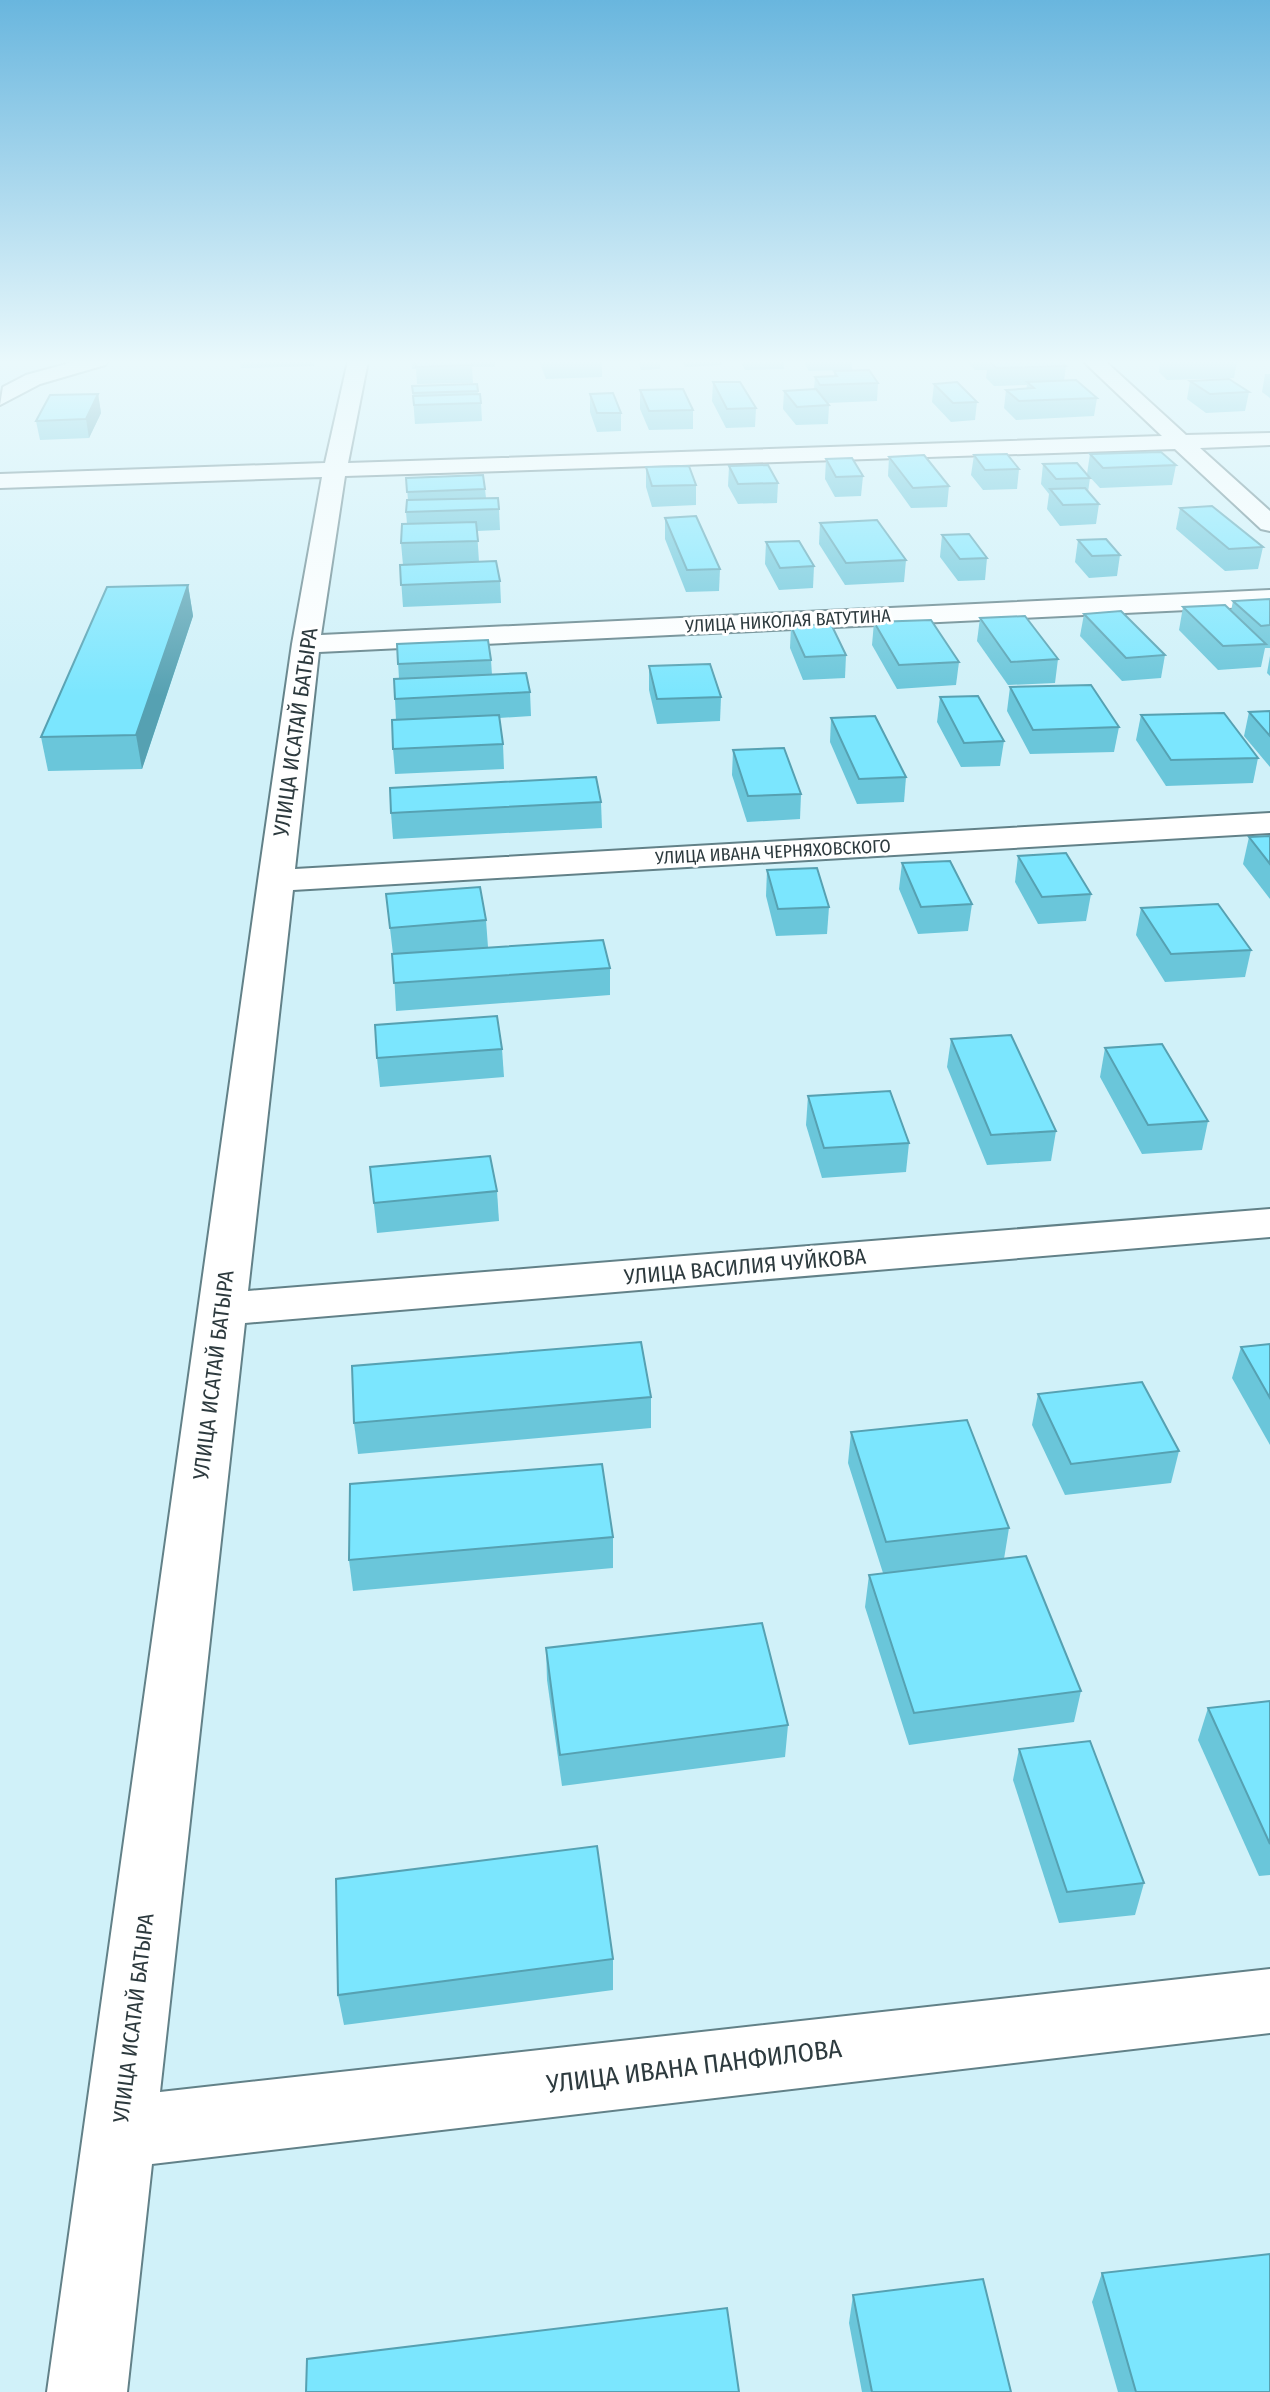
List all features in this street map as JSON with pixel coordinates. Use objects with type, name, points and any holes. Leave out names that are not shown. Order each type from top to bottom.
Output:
[{"type":"street","points":[[0,481],[234,473]]},
{"type":"street","name":"УЛИЦА ИСАТАЙ БАТЫРА","points":[[87,2392],[275,881],[306,644],[334,473]]},
{"type":"street","points":[[1212,473],[1270,524]]},
{"type":"street","name":"УЛИЦА НИКОЛАЯ ВАТУТИНА","points":[[306,644],[1270,598]]},
{"type":"street","name":"УЛИЦА ИВАНА ЧЕРНЯХОВСКОГО","points":[[275,881],[1270,823]]},
{"type":"street","name":"УЛИЦА ВАСИЛИЯ ЧУЙКОВА","points":[[221,1309],[1270,1223]]},
{"type":"street","name":"УЛИЦА ИВАНА ПАНФИЛОВА","points":[[119,2132],[1270,2001]]},
{"type":"building","points":[[648,473],[691,473],[696,485],[652,486]]},
{"type":"building","points":[[732,473],[772,473],[778,483],[738,484]]},
{"type":"building","points":[[834,473],[861,473],[863,476],[836,477]]},
{"type":"building","points":[[901,473],[938,473],[949,486],[913,488]]},
{"type":"building","points":[[1050,473],[1085,473],[1090,478],[1056,479]]},
{"type":"building","points":[[483,475],[485,489],[407,492],[406,478]]},
{"type":"building","points":[[1085,488],[1099,504],[1063,505],[1050,489]]},
{"type":"building","points":[[498,498],[499,509],[406,512],[407,500]]},
{"type":"building","points":[[1212,506],[1263,547],[1229,549],[1180,508]]},
{"type":"building","points":[[696,516],[720,569],[687,570],[665,518]]},
{"type":"building","points":[[877,520],[906,560],[846,563],[820,523]]},
{"type":"building","points":[[476,522],[478,541],[401,543],[402,524]]},
{"type":"building","points":[[969,534],[987,558],[960,559],[942,535]]},
{"type":"building","points":[[1106,539],[1120,555],[1092,556],[1078,540]]},
{"type":"building","points":[[799,541],[814,566],[780,568],[766,542]]},
{"type":"building","points":[[496,561],[500,581],[401,585],[400,565]]},
{"type":"building","points":[[188,585],[136,735],[41,737],[107,587]]},
{"type":"building","points":[[1270,599],[1270,625],[1261,626],[1233,601]]},
{"type":"building","points":[[1225,605],[1266,644],[1223,646],[1183,607]]},
{"type":"building","points":[[1121,611],[1165,655],[1126,658],[1084,614]]},
{"type":"building","points":[[1025,616],[1058,659],[1011,662],[980,618]]},
{"type":"building","points":[[931,620],[959,662],[899,665],[874,622]]},
{"type":"building","points":[[831,624],[846,655],[805,657],[791,626]]},
{"type":"building","points":[[488,640],[491,660],[398,664],[397,644]]},
{"type":"building","points":[[710,664],[721,697],[657,699],[649,666]]},
{"type":"building","points":[[526,673],[530,692],[395,699],[394,679]]},
{"type":"building","points":[[1091,685],[1119,727],[1033,730],[1010,687]]},
{"type":"building","points":[[978,696],[1004,741],[964,743],[940,697]]},
{"type":"building","points":[[1270,711],[1270,736],[1249,712]]},
{"type":"building","points":[[1224,713],[1258,758],[1171,760],[1141,715]]},
{"type":"building","points":[[499,715],[503,744],[393,749],[392,720]]},
{"type":"building","points":[[875,716],[906,777],[859,779],[831,718]]},
{"type":"building","points":[[784,748],[801,794],[748,796],[733,750]]},
{"type":"building","points":[[596,777],[601,802],[391,813],[390,788]]},
{"type":"building","points":[[1270,836],[1270,864],[1249,837]]},
{"type":"building","points":[[1066,853],[1091,894],[1042,897],[1018,856]]},
{"type":"building","points":[[950,861],[972,904],[921,907],[902,863]]},
{"type":"building","points":[[817,868],[829,907],[778,909],[767,870]]},
{"type":"building","points":[[480,887],[486,920],[390,928],[386,894]]},
{"type":"building","points":[[1218,904],[1251,950],[1171,954],[1141,908]]},
{"type":"building","points":[[603,940],[610,968],[394,983],[392,954]]},
{"type":"building","points":[[497,1016],[502,1049],[377,1058],[375,1025]]},
{"type":"building","points":[[1011,1035],[1056,1131],[991,1135],[951,1039]]},
{"type":"building","points":[[1162,1044],[1208,1121],[1148,1125],[1105,1048]]},
{"type":"building","points":[[890,1091],[909,1143],[824,1148],[808,1096]]},
{"type":"building","points":[[490,1156],[497,1191],[374,1203],[370,1167]]},
{"type":"building","points":[[641,1342],[651,1397],[354,1423],[352,1366]]},
{"type":"building","points":[[1270,1344],[1270,1398],[1241,1347]]},
{"type":"building","points":[[1142,1382],[1179,1451],[1071,1464],[1038,1394]]},
{"type":"building","points":[[967,1420],[1009,1528],[886,1542],[851,1432]]},
{"type":"building","points":[[602,1464],[613,1537],[349,1560],[350,1484]]},
{"type":"building","points":[[1026,1556],[1081,1691],[914,1713],[869,1575]]},
{"type":"building","points":[[762,1623],[788,1725],[560,1755],[546,1648]]},
{"type":"building","points":[[1270,1701],[1270,1844],[1208,1708]]},
{"type":"building","points":[[1090,1741],[1144,1883],[1067,1892],[1019,1749]]},
{"type":"building","points":[[597,1846],[613,1959],[338,1995],[336,1879]]},
{"type":"building","points":[[1270,2254],[1270,2392],[1136,2392],[1102,2273]]},
{"type":"building","points":[[983,2279],[1011,2392],[872,2392],[853,2295]]},
{"type":"building","points":[[727,2308],[739,2392],[306,2392],[307,2359]]}]
